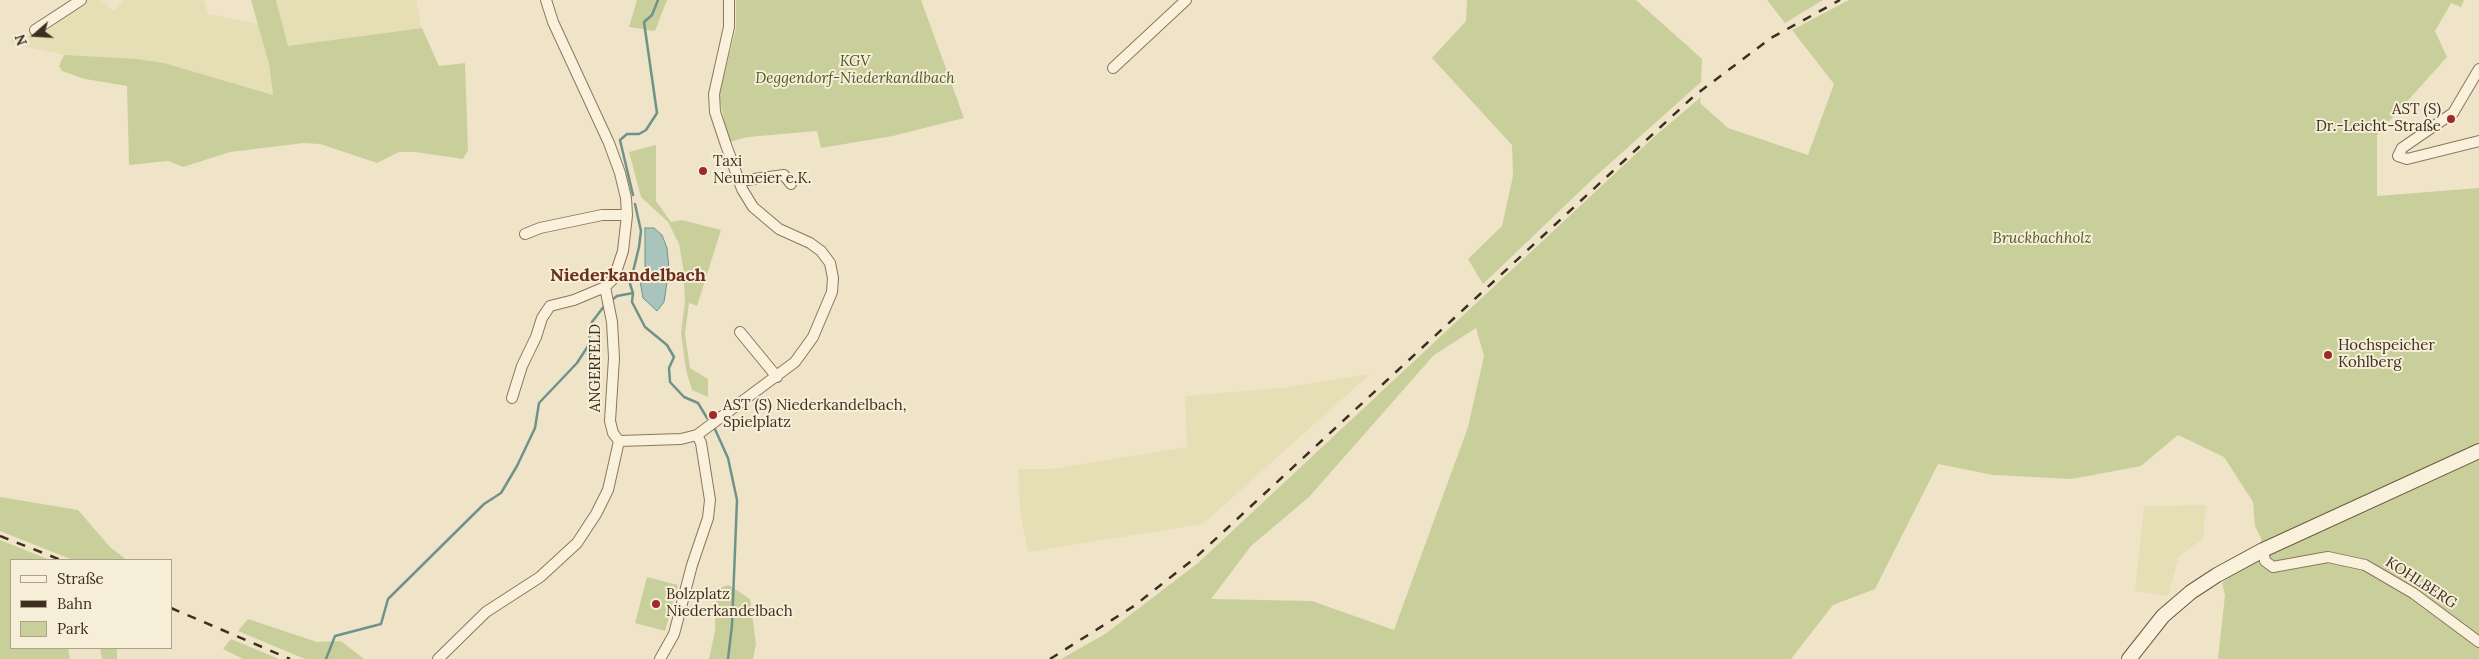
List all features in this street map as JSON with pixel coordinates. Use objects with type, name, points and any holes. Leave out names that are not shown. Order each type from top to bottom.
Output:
[{"type":"street","points":[[35,30],[81,0]]},
{"type":"street","points":[[512,398],[522,366],[536,337],[542,318],[550,306],[574,300],[606,287],[614,278],[622,251],[627,215],[626,198],[620,173],[609,143],[553,22],[546,0]]},
{"type":"street","points":[[438,659],[486,612],[540,577],[577,543],[596,514],[608,490],[619,441],[672,440],[697,435],[741,400],[777,377],[795,362],[813,337],[832,292],[833,278],[830,263],[822,251],[764,218],[753,207],[739,181],[715,112],[714,94],[729,27],[729,0]]},
{"type":"street","points":[[1113,68],[1186,0]]},
{"type":"street","points":[[2479,70],[2453,113],[2402,148],[2398,156],[2407,159],[2479,141]]},
{"type":"street","points":[[739,181],[784,175],[791,184]]},
{"type":"street","points":[[525,234],[540,228],[602,215],[627,215]]},
{"type":"street","name":"ANGERFELD","points":[[606,287],[612,322],[614,358],[610,421],[612,433],[619,441]]},
{"type":"street","points":[[740,332],[777,377]]},
{"type":"street","points":[[660,659],[674,634],[692,565],[708,518],[710,500],[701,443],[697,435]]},
{"type":"street","points":[[2129,659],[2163,616],[2191,592],[2217,575],[2263,550],[2479,451]]},
{"type":"street","name":"KOHLBERG","points":[[2263,550],[2265,561],[2273,567],[2328,557],[2365,565],[2413,593],[2479,642]]},
{"type":"shaded area","points":[[86,0],[101,0],[113,11],[124,0],[204,0],[208,14],[260,24],[269,64],[273,95],[163,63],[137,59],[67,56],[11,43],[10,40],[27,36],[53,24]]},
{"type":"shaded area","points":[[276,0],[416,0],[422,28],[288,46]]},
{"type":"shaded area","points":[[1370,374],[1203,524],[1028,552],[1020,512],[1018,469],[1051,469],[1187,447],[1185,396],[1281,388]]},
{"type":"shaded area","points":[[2206,505],[2203,539],[2179,556],[2168,596],[2135,591],[2144,506]]},
{"type":"green space","points":[[251,0],[276,0],[288,46],[422,28],[439,66],[465,63],[468,150],[463,159],[415,152],[399,152],[377,163],[320,144],[304,143],[230,152],[183,167],[168,161],[129,165],[127,86],[85,79],[62,71],[59,66],[64,55],[137,59],[164,63],[273,95],[269,64]]},
{"type":"green space","points":[[637,0],[667,0],[655,31],[629,27]]},
{"type":"green space","name":"KGV Deggendorf-Niederkandlbach","points":[[736,0],[921,0],[964,118],[893,136],[821,148],[817,131],[748,137],[729,142],[719,96],[736,28]]},
{"type":"green space","points":[[1467,0],[1636,0],[1702,59],[1701,82],[1597,175],[1483,284],[1468,259],[1502,226],[1513,176],[1512,145],[1432,58],[1466,21]]},
{"type":"green space","points":[[1767,0],[1823,0],[1785,23]]},
{"type":"green space","name":"Bruckbachholz","points":[[1849,0],[2464,0],[2461,7],[2451,3],[2435,31],[2447,57],[2377,135],[2377,196],[2479,188],[2479,659],[2218,659],[2225,595],[2222,583],[2263,551],[2261,538],[2255,526],[2253,502],[2224,457],[2178,435],[2141,466],[2072,479],[1993,475],[1938,464],[1875,589],[1833,605],[1791,659],[1061,659],[1105,634],[1198,563],[1655,136],[1701,97],[1700,103],[1728,128],[1808,155],[1834,84],[1792,30]],"holes":[[[1476,328],[1484,356],[1468,427],[1394,630],[1312,601],[1211,599],[1251,546],[1309,497],[1434,355]]]},
{"type":"green space","name":"Niederkandelbach","points":[[656,145],[656,201],[671,222],[682,220],[721,230],[697,306],[689,303],[685,334],[690,368],[708,379],[708,397],[692,390],[686,370],[681,333],[685,301],[683,267],[679,244],[668,222],[641,197],[629,152]]},
{"type":"green space","points":[[0,497],[78,510],[110,547],[126,559],[70,559],[0,531]]},
{"type":"green space","points":[[0,540],[48,559],[10,559],[10,649],[68,649],[70,659],[0,659]]},
{"type":"green space","name":"Bolzplatz Niederkandelbach","points":[[647,577],[678,585],[665,631],[635,623]]},
{"type":"green space","points":[[729,585],[750,599],[756,644],[753,659],[709,659],[715,631],[716,589]]},
{"type":"green space","points":[[248,619],[317,642],[341,641],[364,659],[305,659],[238,631]]},
{"type":"green space","points":[[231,639],[279,659],[243,659],[223,649]]},
{"type":"green space","points":[[100,649],[117,649],[117,659],[102,659]]},
{"type":"water","points":[[645,228],[654,228],[662,235],[667,248],[669,269],[664,302],[657,311],[643,298],[640,281],[645,269]]},
{"type":"waterway","points":[[633,195],[620,140],[627,134],[639,134],[646,130],[657,113],[644,22],[652,15],[658,0]]},
{"type":"waterway","points":[[635,204],[641,231],[630,284],[633,293],[632,302],[645,327],[667,345],[674,357],[669,368],[670,382],[684,397],[698,403],[707,418]]},
{"type":"waterway","points":[[612,300],[617,296],[633,293]]},
{"type":"waterway","points":[[326,659],[335,636],[381,624],[388,599],[484,504],[501,493],[517,466],[535,428],[539,403],[577,363],[588,346],[592,322],[605,305]]},
{"type":"waterway","points":[[714,427],[728,458],[737,500],[732,625],[728,659]]},
{"type":"railway","points":[[1050,659],[1134,606],[1195,558],[1694,96],[1771,38],[1840,0]]},
{"type":"railway","points":[[0,536],[58,559]]},
{"type":"railway","points":[[172,608],[290,659]]},
{"type":"place","name":"AST (S) Dr.-Leicht-Straße","points":[[2451,119]]},
{"type":"place","name":"Taxi Neumeier e.K.","points":[[703,171]]},
{"type":"place","name":"Hochspeicher Kohlberg","points":[[2328,355]]},
{"type":"place","name":"AST (S) Niederkandelbach, Spielplatz","points":[[713,415]]},
{"type":"place","name":"Bolzplatz Niederkandelbach","points":[[656,604]]},
{"type":"district","name":"Niederkandelbach","points":[[628,276]]}]
